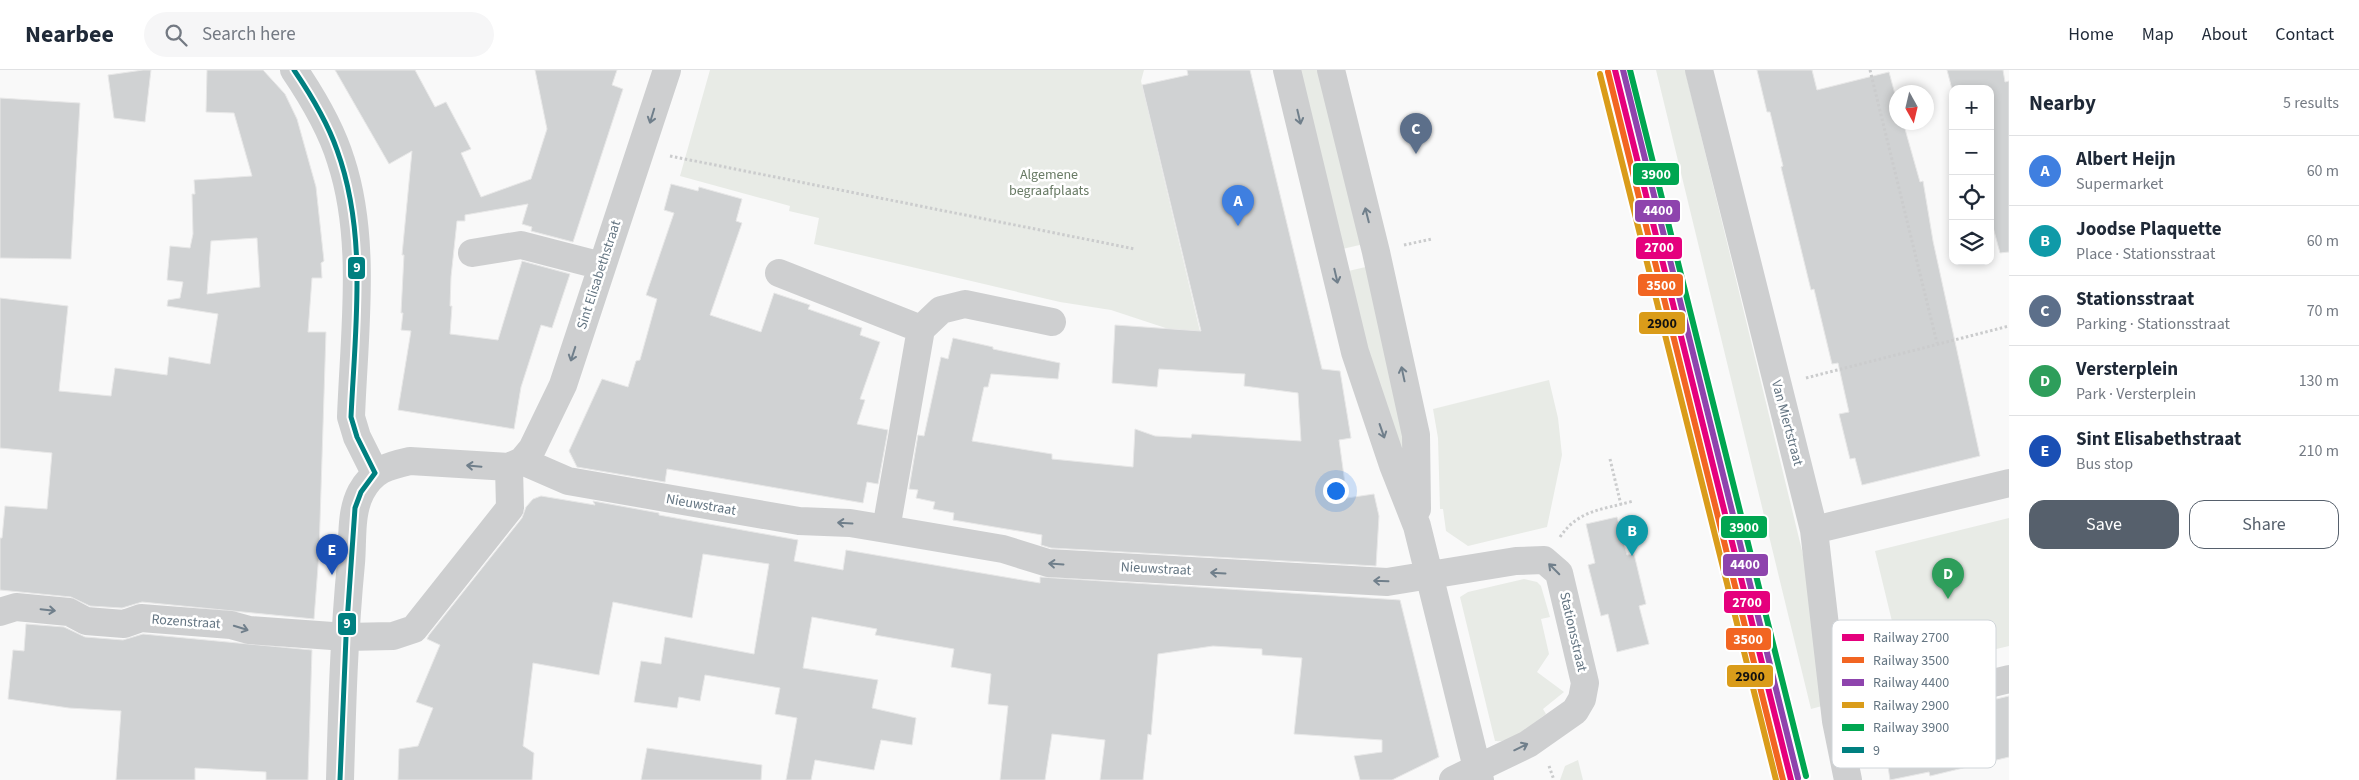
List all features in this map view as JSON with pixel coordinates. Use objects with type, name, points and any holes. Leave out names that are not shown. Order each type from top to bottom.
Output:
[{"type":"street","points":[[294,70],[316,102],[341,160],[351,202],[357,245],[351,417],[357,437],[375,473]]},
{"type":"street","name":"Sint Elisabethstraat","points":[[515,464],[532,449],[563,385],[667,70]]},
{"type":"street","points":[[1287,70],[1355,352],[1393,465],[1417,526],[1478,774]]},
{"type":"street","points":[[1331,70],[1376,252],[1416,435],[1417,526]]},
{"type":"street","name":"Van Miertstraat","points":[[1699,70],[1814,530],[1832,686]]},
{"type":"street","points":[[472,253],[521,245],[602,266]]},
{"type":"street","points":[[779,273],[921,329]]},
{"type":"street","points":[[886,529],[921,329],[941,310],[965,304],[1052,322]]},
{"type":"street","points":[[340,780],[346,637],[355,508],[362,492],[375,473],[410,461],[515,464],[510,508],[414,629],[393,636],[346,637]]},
{"type":"street","name":"Nieuwstraat","points":[[515,464],[568,482],[799,522],[850,523],[886,529],[1003,549],[1048,563],[1387,582],[1429,576]]},
{"type":"street","points":[[1814,530],[2009,482]]},
{"type":"street","points":[[1429,576],[1516,561],[1544,560]]},
{"type":"street","name":"Stationsstraat","points":[[1453,780],[1478,774],[1528,744],[1574,711],[1582,699],[1585,683],[1559,573],[1544,560]]},
{"type":"street","name":"Rozenstraat","points":[[0,612],[16,607],[69,612],[86,621],[124,624],[141,618],[231,625],[249,630],[346,637]]},
{"type":"street","points":[[1996,682],[2009,679]]},
{"type":"path","points":[[1870,70],[1937,343]]},
{"type":"path","points":[[639,151],[1135,249]]},
{"type":"path","points":[[1777,386],[1937,343],[2009,326]]},
{"type":"path","points":[[1610,459],[1621,505]]},
{"type":"path","points":[[1544,560],[1568,525],[1585,513],[1633,502]]},
{"type":"green space","name":"Algemene begraafplaats","points":[[710,70],[1144,70],[1141,81],[1202,340],[1111,310],[1060,302],[814,244],[819,218],[789,211],[790,206],[680,176]]},
{"type":"green space","points":[[1295,70],[1323,70],[1364,244],[1338,250]]},
{"type":"green space","points":[[1656,70],[1685,70],[1806,567],[1822,706],[1811,709]]},
{"type":"green space","points":[[1370,266],[1407,422],[1401,463],[1344,272]]},
{"type":"green space","points":[[1549,380],[1558,418],[1562,455],[1547,527],[1468,546],[1446,531],[1443,509],[1440,509],[1438,438],[1433,409]]},
{"type":"green space","points":[[2009,518],[2009,646],[1996,649],[1996,620],[1892,620],[1875,551]]},
{"type":"green space","points":[[1524,579],[1537,582],[1541,586],[1550,617],[1541,619],[1549,654],[1537,672],[1564,692],[1543,709],[1546,714],[1522,732],[1509,739],[1495,741],[1460,597],[1468,592]]},
{"type":"green space","points":[[1578,760],[1583,780],[1560,780],[1565,766]]},
{"type":"building","points":[[151,70],[145,122],[114,118],[108,75]]},
{"type":"building","points":[[207,70],[263,70],[285,94],[297,119],[316,187],[324,261],[321,263],[322,278],[312,278],[308,332],[326,332],[319,553],[314,619],[142,602],[122,608],[90,606],[71,597],[0,590],[0,538],[2,538],[5,506],[47,509],[52,453],[0,448],[0,298],[68,306],[59,391],[111,396],[115,368],[167,375],[169,357],[210,364],[218,314],[167,306],[168,300],[180,298],[183,282],[167,280],[170,246],[190,248],[193,234],[192,194],[195,194],[194,180],[252,176],[234,113],[206,112]],"holes":[[[257,238],[260,287],[207,294],[211,241]]]},
{"type":"building","points":[[335,70],[415,70],[435,107],[446,102],[471,149],[461,153],[481,197],[531,179],[547,129],[535,70],[617,70],[612,85],[623,89],[573,242],[531,231],[532,227],[522,224],[528,204],[465,215],[465,221],[457,221],[451,277],[450,306],[452,306],[450,334],[498,340],[522,261],[570,274],[552,328],[541,325],[521,387],[514,429],[398,410],[411,331],[401,330],[403,313],[401,313],[404,255],[402,255],[412,151],[389,164]]},
{"type":"building","points":[[1187,70],[1250,70],[1322,369],[1340,371],[1351,438],[1339,440],[1347,498],[1374,494],[1379,516],[1376,566],[1051,548],[1041,545],[1042,535],[953,520],[954,513],[933,509],[935,502],[916,498],[918,490],[909,489],[918,435],[924,436],[941,357],[948,359],[953,338],[993,347],[993,349],[1060,363],[1058,379],[991,374],[988,387],[984,387],[972,441],[1052,454],[1052,459],[1133,467],[1135,429],[1155,436],[1191,438],[1192,434],[1301,441],[1298,393],[1244,386],[1245,374],[1159,369],[1157,387],[1112,383],[1115,325],[1201,331],[1142,85],[1188,75]]},
{"type":"building","points":[[1757,70],[1812,70],[1817,90],[1889,72],[1892,85],[1889,85],[1889,130],[1905,130],[1920,182],[1923,181],[1933,241],[1980,456],[1862,485],[1855,458],[1850,459],[1839,414],[1849,412],[1838,363],[1832,364],[1814,289],[1811,290],[1781,167],[1783,166],[1770,112],[1767,112]]},
{"type":"building","points":[[1947,70],[2003,70],[2005,82],[2009,81],[2009,252],[2000,253],[1994,231],[1994,85],[1951,85]]},
{"type":"building","points":[[0,98],[80,103],[71,259],[0,258]]},
{"type":"building","points":[[671,184],[698,191],[699,187],[742,199],[736,221],[742,223],[710,315],[761,332],[774,293],[810,305],[808,309],[862,328],[860,335],[880,342],[860,399],[865,400],[857,424],[888,430],[878,484],[867,482],[863,503],[667,469],[665,482],[577,467],[569,451],[602,379],[628,387],[636,361],[640,360],[657,299],[646,295],[674,213],[664,210]]},
{"type":"building","points":[[541,496],[595,505],[593,501],[798,540],[794,561],[843,570],[846,550],[1040,583],[1040,577],[1400,600],[1439,757],[1392,780],[1360,780],[1354,756],[1382,752],[1382,740],[1294,734],[1302,658],[1262,655],[1262,649],[1213,646],[1158,654],[1151,735],[1148,734],[1143,780],[1100,780],[1105,740],[1052,734],[1045,780],[1000,780],[1008,706],[988,704],[991,674],[951,667],[954,649],[875,635],[877,629],[812,617],[803,668],[878,680],[872,708],[916,718],[912,745],[881,740],[874,770],[815,760],[811,780],[786,780],[797,718],[775,714],[780,688],[705,675],[700,701],[679,697],[677,708],[634,702],[641,661],[661,664],[665,637],[754,654],[769,564],[703,554],[692,618],[613,602],[599,675],[533,663],[523,746],[534,753],[532,780],[398,780],[399,749],[418,746],[433,708],[416,702],[440,645],[427,639],[429,635],[522,518],[526,507],[533,499]]},
{"type":"building","points":[[1617,517],[1627,555],[1634,554],[1646,604],[1639,606],[1649,644],[1617,652],[1608,614],[1601,616],[1588,565],[1595,563],[1586,524]]},
{"type":"building","points":[[26,624],[64,627],[85,637],[123,640],[143,634],[312,650],[308,780],[266,780],[266,772],[195,768],[195,780],[116,780],[121,711],[69,708],[8,699],[13,650],[24,651]]},
{"type":"building","points":[[2009,696],[2009,757],[1996,760],[1996,699]]},
{"type":"building","points":[[647,748],[762,765],[761,780],[641,780]]},
{"type":"building","points":[[1888,768],[1963,768],[1930,776],[1929,772],[1890,780]]},
{"type":"rail line","name":"2700","points":[[1615,70],[1791,780]]},
{"type":"rail line","name":"4400","points":[[1623,70],[1798,778]]},
{"type":"rail line","name":"3900","points":[[1630,70],[1806,776]]},
{"type":"rail line","name":"3500","points":[[1608,72],[1783,780]]},
{"type":"rail line","name":"2900","points":[[1600,74],[1776,780]]},
{"type":"transit line","name":"9","points":[[294,70],[328,129],[347,182],[353,215],[357,282],[357,316],[351,417],[357,437],[375,473]]},
{"type":"transit line","name":"9","points":[[340,780],[346,637],[355,508],[361,492],[375,473]]},
{"type":"place","name":"Stationsstraat","points":[[1416,154]]},
{"type":"place","name":"Albert Heijn","points":[[1238,226]]},
{"type":"place","name":"Joodse Plaquette","points":[[1632,556]]},
{"type":"place","name":"Sint Elisabethstraat","points":[[332,575]]},
{"type":"place","name":"Versterplein","points":[[1948,599]]}]
